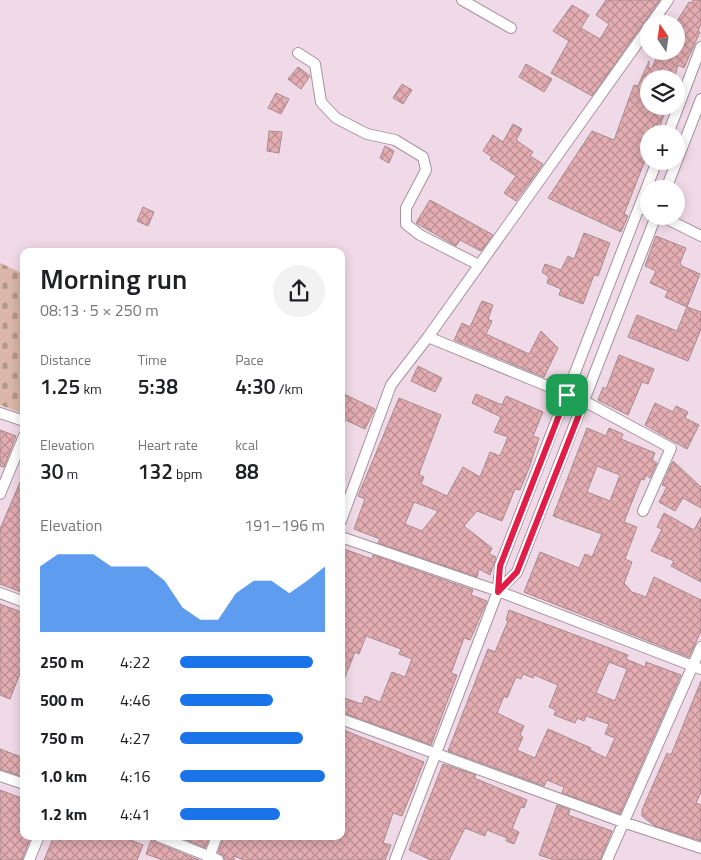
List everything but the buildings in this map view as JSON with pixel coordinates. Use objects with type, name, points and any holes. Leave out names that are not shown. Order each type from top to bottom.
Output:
[{"type":"street","points":[[462,0],[511,28]]},
{"type":"street","points":[[657,15],[668,0]]},
{"type":"street","points":[[345,509],[391,385],[428,337],[640,40]]},
{"type":"street","points":[[671,125],[701,47]]},
{"type":"street","points":[[298,53],[315,64],[321,102],[336,118],[367,134],[395,140],[423,157],[426,170],[406,208],[406,224],[420,235],[479,265]]},
{"type":"street","points":[[670,180],[701,99]]},
{"type":"street","points":[[394,860],[498,592],[500,566],[567,395],[640,219]]},
{"type":"street","points":[[498,592],[517,572],[653,225]]},
{"type":"street","points":[[679,225],[701,236]]},
{"type":"street","points":[[428,337],[584,402],[671,448],[643,512]]},
{"type":"street","points":[[0,412],[20,420]]},
{"type":"street","points":[[0,494],[20,446]]},
{"type":"street","points":[[345,538],[498,592],[697,667]]},
{"type":"street","points":[[0,593],[20,600]]},
{"type":"street","points":[[607,860],[623,822],[697,667],[701,648]]},
{"type":"street","points":[[345,719],[623,822],[701,848]]},
{"type":"street","points":[[0,776],[20,783]]},
{"type":"street","points":[[29,860],[37,840]]},
{"type":"street","points":[[167,840],[212,859],[216,840]]},
{"type":"green space","points":[[0,263],[20,272],[20,412],[0,405]]},
{"type":"route","points":[[567,395],[584,402],[517,572],[498,592],[500,566],[567,395]]}]
